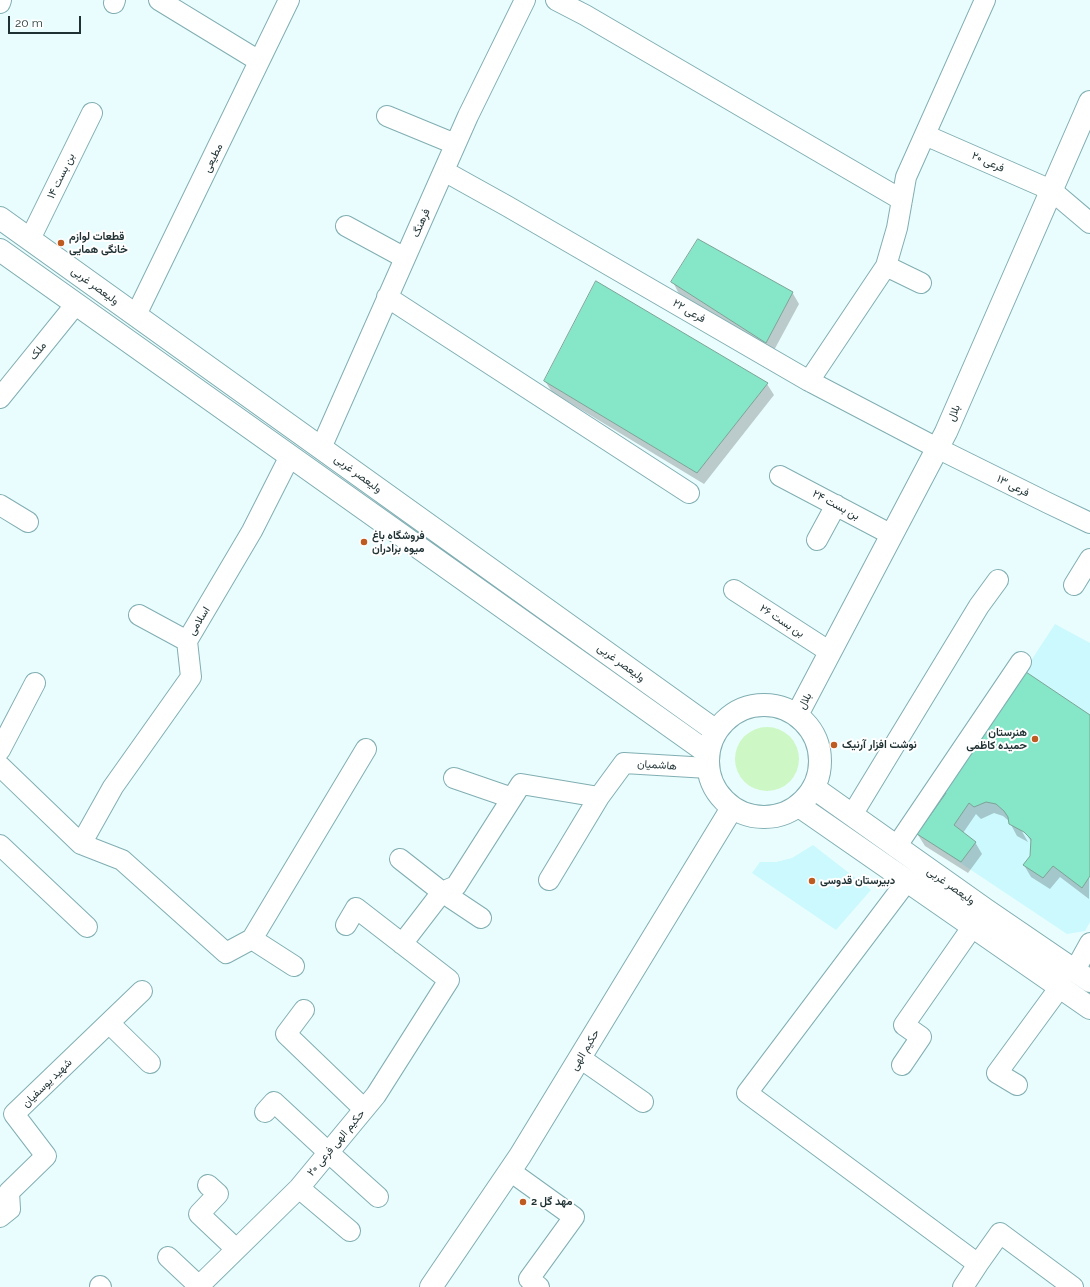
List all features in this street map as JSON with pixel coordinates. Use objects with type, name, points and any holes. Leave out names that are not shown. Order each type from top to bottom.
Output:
[{"type":"main road","name":"بلال","points":[[797,715],[946,432],[1090,102]]},
{"type":"main road","name":"ولیعصر غربی","points":[[0,218],[716,731]]},
{"type":"main road","name":"ولیعصر غربی","points":[[0,250],[290,456],[708,760]]},
{"type":"main road","points":[[753,706],[776,706],[784,708],[797,715],[810,728],[819,745],[821,763],[814,788],[799,806],[783,814],[766,818],[748,815],[732,808],[720,797],[712,783],[708,760],[711,741],[716,731],[726,719],[739,711],[753,706]]},
{"type":"main road","name":"ولیعصر غربی","points":[[814,788],[896,847],[1082,976]]},
{"type":"main road","points":[[799,806],[1090,1008]]},
{"type":"main road","name":"حکیم الهی","points":[[431,1287],[510,1171],[732,808]]},
{"type":"street","points":[[159,0],[259,61]]},
{"type":"street","name":"مطیعی","points":[[136,315],[289,0]]},
{"type":"street","name":"فرهنگ","points":[[321,448],[455,144],[526,0]]},
{"type":"street","points":[[556,0],[585,15],[902,200]]},
{"type":"street","points":[[809,381],[886,266],[897,228],[906,177],[925,135],[979,2]]},
{"type":"street","name":"بن بست ۱۴","points":[[30,239],[92,113]]},
{"type":"street","points":[[387,116],[455,144]]},
{"type":"street","name":"فرعی ۲۰","points":[[925,135],[1051,190],[1090,224]]},
{"type":"street","name":"فرعی ۲۲","points":[[444,171],[809,381],[937,448]]},
{"type":"street","points":[[346,226],[405,258]]},
{"type":"street","points":[[886,266],[921,283]]},
{"type":"street","points":[[387,297],[689,493]]},
{"type":"street","name":"ملک","points":[[0,398],[76,304]]},
{"type":"street","name":"فرعی ۱۳","points":[[937,448],[1090,523]]},
{"type":"street","name":"اسلامی","points":[[81,844],[113,787],[191,677],[187,641],[252,531],[290,456]]},
{"type":"street","name":"بن بست ۲۴","points":[[780,476],[892,535]]},
{"type":"street","points":[[817,540],[836,505]]},
{"type":"street","points":[[0,506],[28,522]]},
{"type":"street","points":[[1074,585],[1090,559]]},
{"type":"street","points":[[852,815],[979,606],[998,580]]},
{"type":"street","name":"بن بست ۲۶","points":[[734,590],[830,652]]},
{"type":"street","points":[[138,615],[187,641]]},
{"type":"street","points":[[896,847],[1021,662]]},
{"type":"street","points":[[0,750],[35,683]]},
{"type":"street","points":[[0,766],[81,844],[122,860],[226,953],[252,939],[366,749]]},
{"type":"street","name":"هاشمیان","points":[[600,797],[624,763],[708,760]]},
{"type":"street","points":[[454,778],[512,798]]},
{"type":"street","points":[[346,925],[356,908],[402,944],[442,892],[456,886],[521,784],[600,797],[549,880]]},
{"type":"street","points":[[0,845],[87,927]]},
{"type":"street","points":[[400,859],[442,892],[481,918]]},
{"type":"street","points":[[906,881],[747,1092],[978,1264]]},
{"type":"street","points":[[902,1065],[921,1037],[904,1025],[972,926]]},
{"type":"street","points":[[252,939],[294,966]]},
{"type":"street","name":"حکیم الهی فرعی ۲۰","points":[[199,1287],[299,1188],[376,1095],[449,980],[402,944]]},
{"type":"street","points":[[1082,976],[1090,944]]},
{"type":"street","points":[[1017,1085],[997,1073],[1060,987]]},
{"type":"street","name":"شهید یوسفیان","points":[[0,1217],[10,1208],[9,1192],[46,1156],[14,1114],[142,991]]},
{"type":"street","points":[[304,1010],[286,1034],[364,1109]]},
{"type":"street","points":[[109,1023],[150,1063]]},
{"type":"street","points":[[580,1058],[643,1102]]},
{"type":"street","points":[[265,1112],[274,1102],[378,1197]]},
{"type":"street","points":[[510,1171],[574,1217],[529,1279],[539,1287]]},
{"type":"street","points":[[208,1185],[218,1194],[199,1214],[236,1249]]},
{"type":"street","points":[[299,1188],[350,1231]]},
{"type":"street","points":[[963,1287],[1000,1233],[1073,1287]]},
{"type":"street","points":[[168,1257],[199,1287]]},
{"type":"shaded area","name":"هنرستان حمیده کاظمی","points":[[1055,624],[1090,643],[1090,922],[1085,931],[1067,934],[917,834]]},
{"type":"shaded area","name":"دبیرستان قدوسی","points":[[813,845],[871,890],[836,930],[752,873],[760,862],[776,862],[792,858]]},
{"type":"green space","points":[[767,727],[785,733],[793,741],[799,759],[793,777],[785,785],[767,791],[749,785],[741,777],[735,759],[741,741],[749,733]]},
{"type":"building","points":[[698,239],[793,292],[766,343],[671,282]]},
{"type":"building","points":[[596,281],[768,383],[697,473],[544,381]]},
{"type":"building","name":"هنرستان حمیده کاظمی","points":[[1023,670],[1090,715],[1090,876],[1082,888],[1053,866],[1043,878],[1023,865],[1030,856],[1031,839],[1024,832],[1009,824],[1008,817],[996,804],[986,802],[974,807],[969,803],[954,825],[976,842],[961,862],[917,834],[946,793],[939,786],[976,749],[969,745]]},
{"type":"place","name":"قطعات لوازم خانگی همایی","points":[[61,243]]},
{"type":"place","name":"فروشگاه باغ میوه برادران","points":[[364,542]]},
{"type":"place","name":"هنرستان حمیده کاظمی","points":[[1035,739]]},
{"type":"place","name":"نوشت افزار آرنیک","points":[[834,745]]},
{"type":"place","name":"دبیرستان قدوسی","points":[[812,881]]},
{"type":"place","name":"مهد گل 2","points":[[523,1202]]}]
